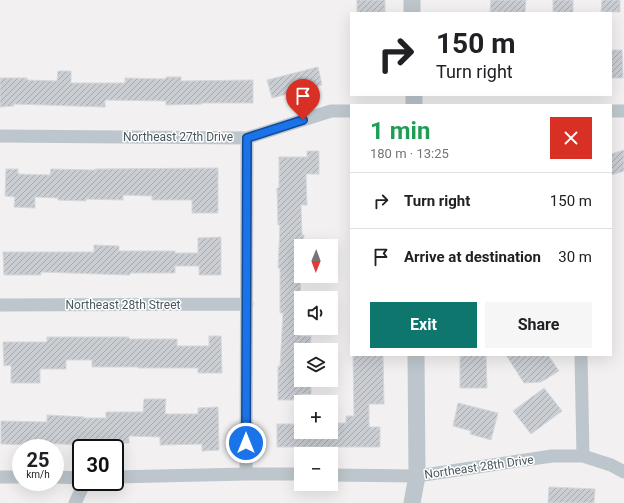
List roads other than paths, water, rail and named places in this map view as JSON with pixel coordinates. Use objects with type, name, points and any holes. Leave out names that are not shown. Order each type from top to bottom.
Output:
[{"type":"street","points":[[412,0],[412,12]]},
{"type":"street","name":"Northeast 27th Drive","points":[[0,136],[247,138],[331,111],[350,111]]},
{"type":"street","points":[[612,111],[624,111]]},
{"type":"street","points":[[246,474],[247,138]]},
{"type":"street","name":"Northeast 28th Street","points":[[0,305],[246,304]]},
{"type":"street","points":[[412,503],[417,476],[416,356]]},
{"type":"street","points":[[581,356],[583,456]]},
{"type":"street","name":"Northeast 28th Drive","points":[[338,475],[417,476],[552,456],[583,456],[611,465],[624,472]]},
{"type":"street","points":[[124,477],[294,474]]},
{"type":"street","points":[[0,477],[12,477]]},
{"type":"street","points":[[75,503],[81,491]]}]
